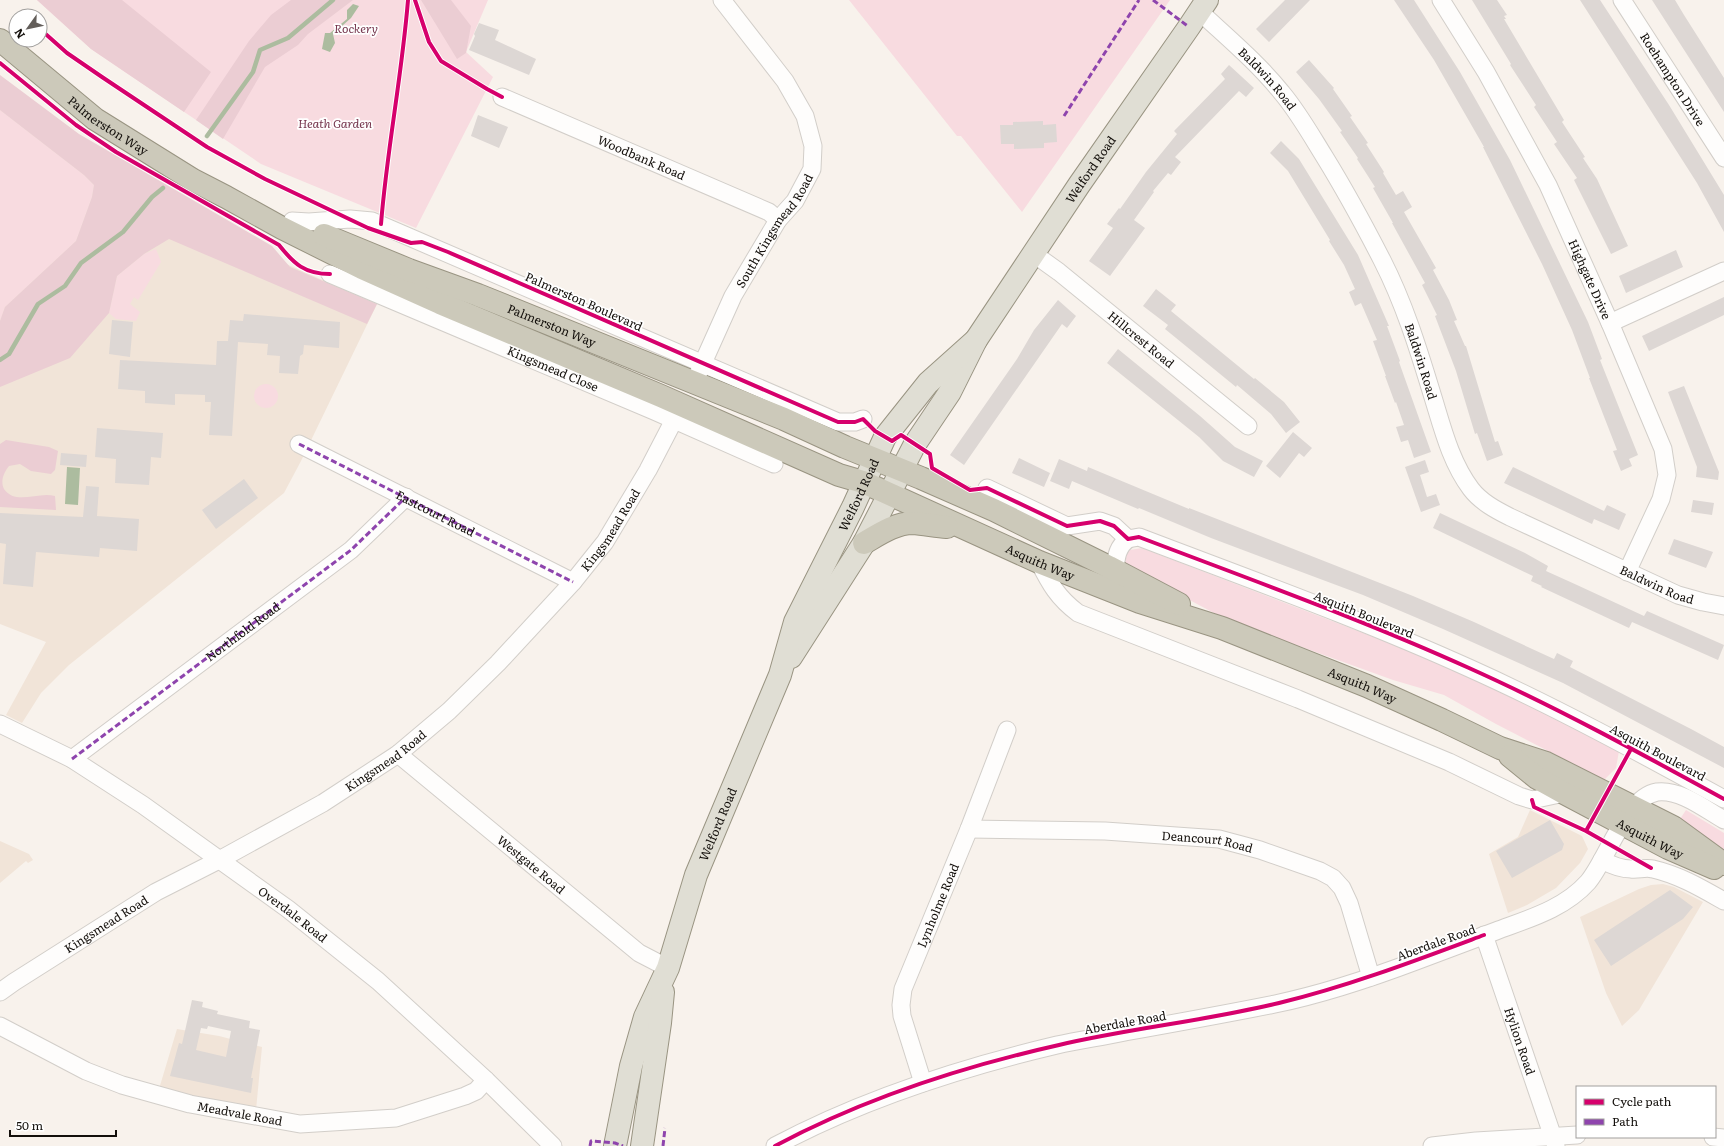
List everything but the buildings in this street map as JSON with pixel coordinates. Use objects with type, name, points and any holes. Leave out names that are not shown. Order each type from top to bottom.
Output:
[{"type":"highway","name":"Palmerston Way","points":[[0,40],[95,119],[179,171],[282,228],[369,272],[747,433],[839,475],[863,482]]},
{"type":"highway","name":"Palmerston Way","points":[[226,197],[292,221],[409,270],[478,295],[784,419],[874,459]]},
{"type":"highway","points":[[694,383],[693,391],[696,398],[747,433]]},
{"type":"highway","name":"Asquith Way","points":[[874,459],[994,510],[1116,570],[1222,628]]},
{"type":"highway","name":"Asquith Way","points":[[863,482],[1039,562],[1129,598],[1222,628],[1367,686],[1500,748],[1546,763],[1628,816],[1668,848],[1724,872]]},
{"type":"highway","points":[[864,543],[888,529],[912,523],[964,529]]},
{"type":"highway","name":"Asquith Way","points":[[1500,748],[1537,778],[1564,793],[1628,816],[1673,827],[1724,864]]},
{"type":"main road","name":"Welford Road","points":[[780,675],[864,543],[915,444],[950,392],[976,340],[1079,185],[1203,6]]},
{"type":"main road","name":"Welford Road","points":[[615,1146],[631,1066],[645,1017],[666,972],[696,875],[780,675],[795,622],[853,508],[863,482],[885,437],[928,383],[976,340]]},
{"type":"main road","name":"Welford Road","points":[[646,1141],[666,972]]},
{"type":"street","name":"South Kingsmead Road","points":[[694,383],[733,296],[778,220],[795,201],[812,169],[813,146],[805,116],[785,81],[722,0]]},
{"type":"street","name":"Highgate Drive","points":[[1441,0],[1486,72],[1548,185],[1610,323],[1663,449],[1667,475],[1661,499],[1627,572]]},
{"type":"street","name":"Roehampton Drive","points":[[1622,0],[1724,158]]},
{"type":"street","name":"Baldwin Road","points":[[1203,6],[1283,93],[1307,127],[1346,193],[1400,298],[1415,337],[1449,447],[1459,472],[1472,491],[1491,507],[1510,517],[1627,572],[1678,595],[1724,606]]},
{"type":"street","name":"Woodbank Road","points":[[502,97],[769,212],[778,220]]},
{"type":"street","name":"Palmerston Boulevard","points":[[292,221],[309,222],[350,219],[372,221],[838,422],[855,422],[864,419]]},
{"type":"street","name":"Hillcrest Road","points":[[1034,254],[1059,272],[1248,426]]},
{"type":"street","points":[[1610,323],[1724,271]]},
{"type":"street","name":"Kingsmead Close","points":[[330,274],[774,464]]},
{"type":"street","name":"Kingsmead Road","points":[[0,992],[156,892],[221,860],[323,803],[398,754],[449,711],[487,674],[573,582],[605,542],[648,470],[674,420]]},
{"type":"street","name":"Eastcourt Road","points":[[300,444],[573,582]]},
{"type":"street","points":[[987,488],[1067,526],[1100,521],[1114,526],[1128,539],[1117,551],[1116,570]]},
{"type":"street","name":"Northfold Road","points":[[72,759],[351,550],[406,497]]},
{"type":"street","name":"Asquith Boulevard","points":[[1128,539],[1139,537],[1359,621],[1468,667],[1561,712],[1724,798]]},
{"type":"street","points":[[1039,562],[1049,582],[1063,602],[1078,613],[1298,699],[1449,762],[1519,796],[1532,800],[1564,793]]},
{"type":"street","name":"Overdale Road","points":[[0,724],[72,759],[143,805],[288,909],[378,981],[486,1080],[553,1146]]},
{"type":"street","name":"Lynholme Road","points":[[923,1083],[904,1026],[902,1016],[903,988],[969,829],[1007,730]]},
{"type":"street","name":"Westgate Road","points":[[398,754],[639,953],[666,972]]},
{"type":"street","points":[[1628,816],[1648,795],[1657,792],[1666,792],[1683,797],[1724,820]]},
{"type":"street","name":"Aberdale Road","points":[[775,1146],[850,1110],[923,1083],[989,1062],[1060,1044],[1278,1003],[1371,977],[1539,915],[1569,898],[1586,884],[1596,872],[1628,816]]},
{"type":"street","name":"Deancourt Road","points":[[969,829],[1105,831],[1219,839],[1260,850],[1320,871],[1332,878],[1342,888],[1349,903],[1371,977]]},
{"type":"street","points":[[1602,860],[1614,866],[1630,870],[1651,868],[1672,874],[1724,901]]},
{"type":"street","name":"Hylion Road","points":[[1484,935],[1555,1141]]},
{"type":"street","name":"Meadvale Road","points":[[0,1026],[86,1071],[122,1085],[190,1104],[300,1124],[396,1118],[465,1096],[476,1091],[486,1080]]},
{"type":"street","points":[[1432,1146],[1476,1141],[1555,1141],[1576,1135]]},
{"type":"shaded area","points":[[37,0],[122,0],[211,72],[184,112],[91,49],[48,10],[48,8],[46,8]]},
{"type":"shaded area","points":[[291,0],[353,0],[308,34],[298,45],[265,67],[223,139],[196,120],[249,41],[271,15]]},
{"type":"shaded area","points":[[421,0],[451,0],[471,26],[466,53],[457,59]]},
{"type":"shaded area","points":[[353,4],[359,6],[351,18],[333,34],[335,43],[330,52],[322,49],[325,33],[330,33],[347,19],[347,10]]},
{"type":"shaded area","points":[[0,75],[79,134],[272,246],[290,267],[377,304],[367,324],[169,239],[144,254],[117,276],[109,313],[70,358],[0,387],[0,321],[5,307],[76,241],[92,197],[94,185],[84,175],[0,110]]},
{"type":"shaded area","points":[[0,78],[108,164],[275,259],[377,304],[284,493],[69,665],[41,693],[22,723],[6,715],[46,642],[0,624]]},
{"type":"shaded area","points":[[6,440],[49,447],[58,451],[55,470],[51,474],[31,471],[20,464],[9,466],[4,474],[2,483],[4,489],[15,497],[42,495],[55,496],[56,510],[0,507],[0,444]]},
{"type":"shaded area","points":[[67,467],[80,468],[78,505],[65,504]]},
{"type":"shaded area","points":[[1530,810],[1582,836],[1588,849],[1580,863],[1556,888],[1527,905],[1508,913],[1489,854],[1518,837]]},
{"type":"shaded area","points":[[0,841],[29,854],[33,860],[28,863],[26,861],[0,883]]},
{"type":"shaded area","points":[[1663,884],[1674,887],[1703,902],[1639,1010],[1622,1026],[1606,993],[1580,917],[1639,889],[1651,885]]},
{"type":"shaded area","points":[[177,1029],[219,1036],[262,1047],[256,1110],[159,1089]]},
{"type":"green space","points":[[37,0],[488,0],[466,52],[493,77],[416,228],[261,164],[91,49],[48,10],[48,8],[46,8]]},
{"type":"green space","points":[[849,0],[1170,0],[1022,212],[961,136],[957,136]]},
{"type":"green space","points":[[0,110],[84,175],[94,185],[92,197],[76,241],[5,307],[0,321]]},
{"type":"green space","points":[[156,249],[161,262],[138,300],[134,297],[130,304],[140,312],[136,321],[116,319],[109,313],[117,276],[144,254]]},
{"type":"green space","points":[[266,384],[275,387],[278,396],[275,405],[266,408],[257,405],[254,396],[257,387]]},
{"type":"green space","points":[[1142,548],[1418,654],[1491,686],[1619,751],[1616,768],[1604,780],[1496,724],[1444,695],[1393,680],[1227,620],[1126,566],[1122,558],[1130,550]]},
{"type":"green space","points":[[1686,810],[1724,833],[1724,850],[1678,822]]},
{"type":"waterway","points":[[207,136],[253,72],[260,50],[288,38],[333,0]]},
{"type":"waterway","points":[[0,360],[9,354],[38,304],[65,286],[81,263],[123,232],[152,197],[163,188]]},
{"type":"marked path","points":[[1064,116],[1139,0]]},
{"type":"marked path","points":[[1153,0],[1189,27]]},
{"type":"marked path","points":[[299,444],[573,582]]},
{"type":"marked path","points":[[72,759],[351,550],[406,497]]},
{"type":"marked path","points":[[663,1146],[665,1128]]},
{"type":"marked path","points":[[590,1146],[591,1141],[615,1143],[623,1146]]},
{"type":"cycle path","points":[[381,224],[408,0]]},
{"type":"cycle path","points":[[415,0],[429,42],[441,61],[502,97]]},
{"type":"cycle path","points":[[48,36],[67,53],[207,147],[265,179],[368,228],[411,243],[422,242],[448,252],[838,422],[855,422],[863,419],[875,431],[892,441],[901,435],[930,454],[932,468],[970,490],[987,488],[1067,526],[1100,521],[1114,526],[1128,539],[1139,537],[1305,600],[1428,650],[1566,714],[1724,799]]},
{"type":"cycle path","points":[[0,63],[76,125],[116,152],[279,245],[290,258],[301,267],[321,274],[330,274]]},
{"type":"cycle path","points":[[1631,749],[1586,831],[1651,868]]},
{"type":"cycle path","points":[[1532,800],[1534,807],[1586,831]]},
{"type":"cycle path","points":[[775,1146],[843,1113],[949,1074],[986,1063],[1086,1039],[1224,1015],[1279,1003],[1331,989],[1383,972],[1484,935]]},
{"type":"park label","name":"Rockery","points":[[356,28]]},
{"type":"park label","name":"Heath Garden","points":[[335,123]]}]
